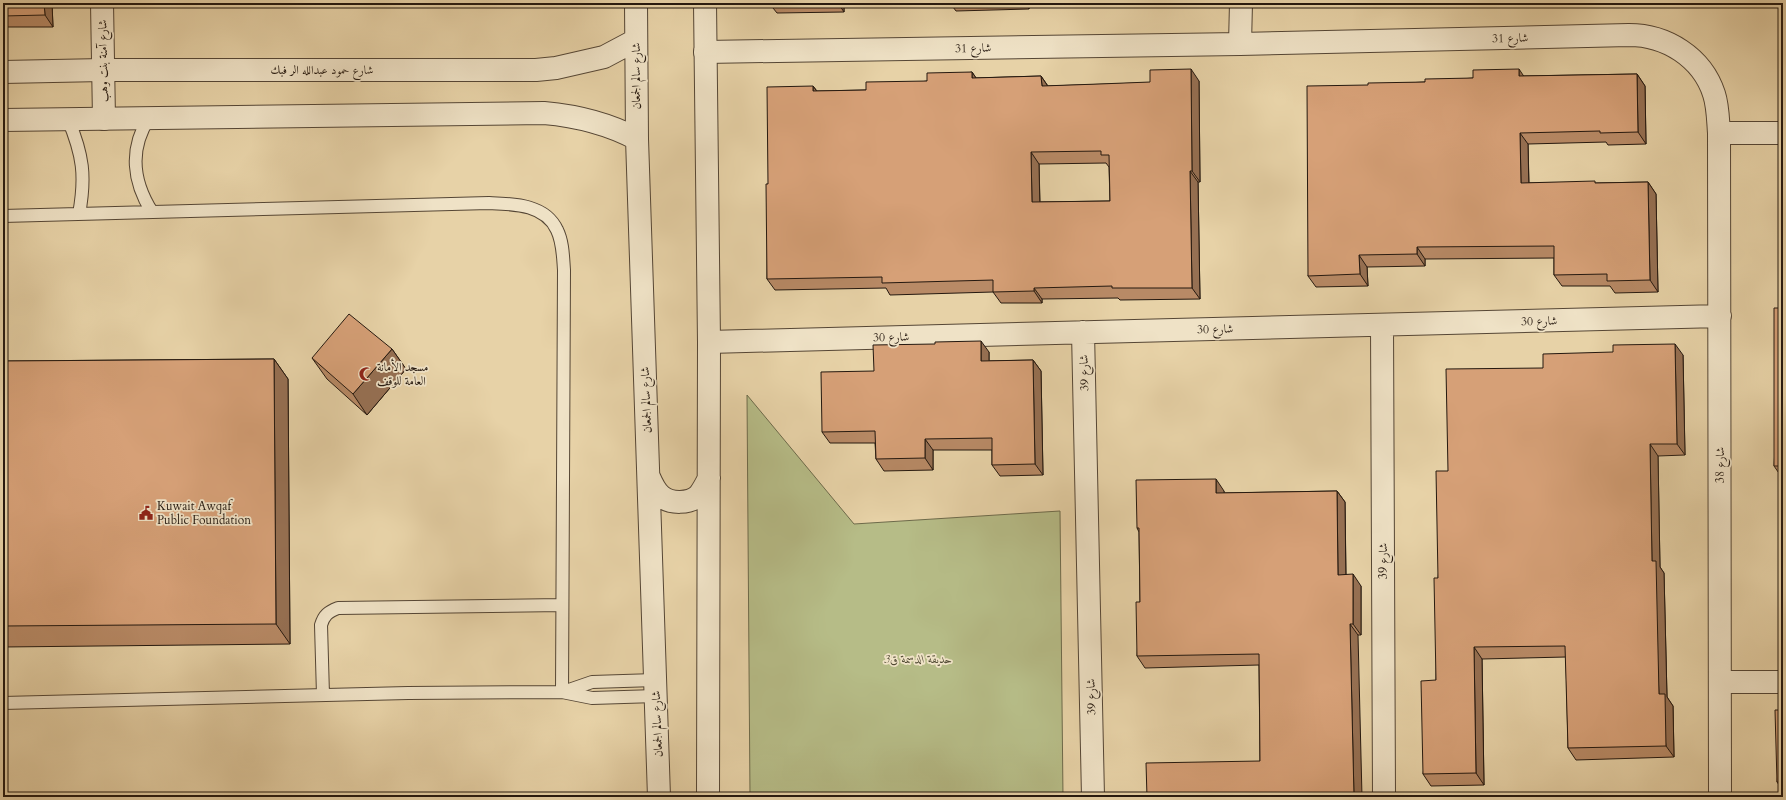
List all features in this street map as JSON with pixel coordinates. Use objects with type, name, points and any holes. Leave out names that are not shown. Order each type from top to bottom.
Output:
[{"type":"street","name":"شارع آمنة بنت وهب","points":[[102,3],[104,119]]},
{"type":"street","name":"شارع سالم الجمعان","points":[[636,3],[637,139],[659,797]]},
{"type":"street","points":[[705,3],[709,342],[708,797]]},
{"type":"street","points":[[1240,44],[1241,3]]},
{"type":"street","name":"شارع 31","points":[[705,52],[1240,44],[1629,35],[1648,36],[1670,44],[1683,51],[1700,68],[1714,94],[1717,104],[1719,133]]},
{"type":"street","name":"شارع حمود عبدالله الر فبك","points":[[3,72],[104,70],[536,70],[569,65],[604,57],[636,40]]},
{"type":"street","points":[[3,120],[544,113],[566,115],[605,124],[637,139]]},
{"type":"street","points":[[1719,133],[1783,133]]},
{"type":"street","name":"شارع 38","points":[[1719,133],[1720,797]]},
{"type":"street","name":"شارع 30","points":[[709,342],[1720,316]]},
{"type":"street","name":"شارع 39","points":[[1382,325],[1384,797]]},
{"type":"street","name":"شارع 39","points":[[1083,332],[1093,797]]},
{"type":"street","points":[[649,477],[654,488],[661,497],[681,502],[694,499],[709,478]]},
{"type":"street","points":[[1721,682],[1783,682]]},
{"type":"lane","points":[[149,118],[143,126],[137,146],[135,166],[143,198],[152,212]]},
{"type":"lane","points":[[68,119],[77,142],[83,166],[83,190],[79,214]]},
{"type":"lane","points":[[3,216],[496,203],[516,204],[534,208],[550,219],[557,230],[561,245],[564,270],[562,692]]},
{"type":"lane","points":[[323,695],[321,625],[323,618],[328,612],[333,610],[345,608],[562,604]]},
{"type":"lane","points":[[562,692],[592,682],[655,688]]},
{"type":"lane","points":[[3,703],[323,695],[562,692],[592,698],[655,688]]},
{"type":"green space","name":"حديقة الدسمة ق3","points":[[747,395],[854,524],[1060,511],[1063,797],[750,797]]},
{"type":"building","points":[[3,3],[44,3],[45,15],[3,16]]},
{"type":"building","points":[[1191,69],[1192,171],[1190,171],[1192,288],[1112,288],[1112,286],[1034,288],[1034,291],[993,292],[993,280],[882,283],[882,277],[767,279],[767,87],[813,86],[813,91],[866,90],[866,82],[927,81],[927,73],[972,72],[972,78],[1041,76],[1042,86],[1150,82],[1150,70]],"holes":[[[1101,151],[1101,155],[1109,155],[1110,201],[1032,202],[1031,152]]]},
{"type":"building","points":[[1519,69],[1519,76],[1637,74],[1638,132],[1600,133],[1600,131],[1520,133],[1521,183],[1595,181],[1595,183],[1648,182],[1650,280],[1607,281],[1607,274],[1554,275],[1554,246],[1417,247],[1417,254],[1359,255],[1360,274],[1308,276],[1307,86],[1425,82],[1425,79],[1473,78],[1473,70]]},
{"type":"building","points":[[1774,308],[1783,308],[1783,466],[1774,466]]},
{"type":"building","points":[[349,314],[392,349],[353,394],[312,358]]},
{"type":"building","points":[[981,341],[981,361],[1033,360],[1035,464],[992,465],[992,438],[925,439],[925,458],[876,459],[875,431],[822,432],[821,372],[874,371],[873,345],[935,344],[935,342]]},
{"type":"building","points":[[1675,344],[1677,444],[1650,444],[1652,561],[1656,561],[1659,694],[1665,694],[1666,746],[1568,748],[1565,646],[1474,647],[1476,773],[1423,774],[1421,681],[1436,680],[1434,578],[1438,578],[1436,471],[1448,471],[1446,369],[1543,368],[1543,354],[1613,352],[1613,345]]},
{"type":"building","name":"Kuwait Awqaf Public Foundation","points":[[274,359],[276,624],[3,626],[3,361]]},
{"type":"building","points":[[1216,479],[1216,493],[1337,491],[1338,575],[1353,574],[1353,624],[1350,624],[1354,797],[1147,797],[1146,763],[1260,761],[1259,654],[1137,656],[1136,602],[1140,602],[1139,528],[1137,528],[1136,480]]},
{"type":"building","points":[[1775,710],[1783,710],[1783,797],[1782,782],[1777,782]]},
{"type":"place","name":"مسجد الأمانة العامة للوقف","points":[[366,374]]},
{"type":"place","name":"Kuwait Awqaf Public Foundation","points":[[146,513]]}]
